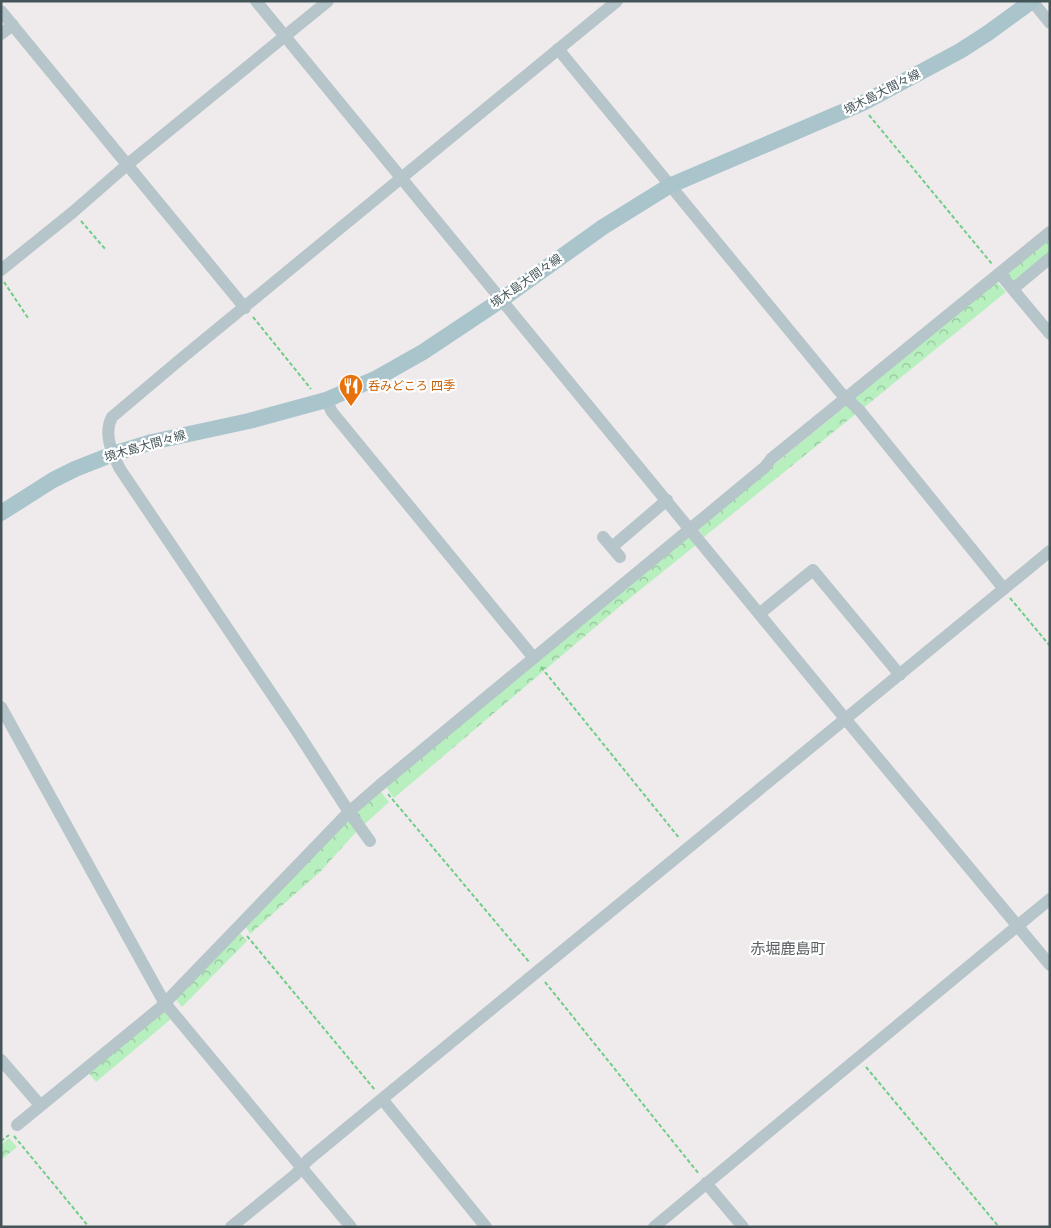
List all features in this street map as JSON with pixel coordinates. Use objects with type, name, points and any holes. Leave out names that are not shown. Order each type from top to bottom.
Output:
[{"type":"main road","name":"境木島大間々線","points":[[1,513],[53,480],[113,454],[152,442],[249,421],[321,401],[358,387],[397,368],[501,300],[603,227],[669,186],[863,102],[960,51],[1032,1]]},
{"type":"street","points":[[256,1],[1050,965]]},
{"type":"street","points":[[1,270],[328,1]]},
{"type":"street","points":[[370,841],[120,469],[108,436],[108,424],[112,417],[617,1]]},
{"type":"street","points":[[1032,1],[1050,23]]},
{"type":"street","points":[[1,11],[245,308]]},
{"type":"street","points":[[1,34],[13,25]]},
{"type":"street","points":[[558,49],[846,399],[860,411],[1004,589]]},
{"type":"street","points":[[14,1129],[40,1105],[160,1008],[349,812],[380,785],[765,466],[771,458],[1050,232]]},
{"type":"street","points":[[1013,289],[1050,258]]},
{"type":"street","points":[[1000,274],[1050,334]]},
{"type":"street","points":[[321,401],[533,657]]},
{"type":"street","points":[[603,537],[616,552],[666,500]]},
{"type":"street","points":[[230,1227],[382,1099],[1050,552]]},
{"type":"street","points":[[759,614],[813,570],[900,675]]},
{"type":"street","points":[[1,707],[164,1002],[351,1227]]},
{"type":"street","points":[[654,1227],[1050,899]]},
{"type":"street","points":[[1,1060],[40,1105]]},
{"type":"street","points":[[382,1099],[486,1227]]},
{"type":"street","points":[[706,1183],[742,1227]]},
{"type":"path","points":[[863,102],[868,113],[1000,274]]},
{"type":"path","points":[[73,212],[106,250]]},
{"type":"path","points":[[1,278],[28,318]]},
{"type":"path","points":[[245,308],[321,401]]},
{"type":"path","points":[[1004,589],[1050,646]]},
{"type":"path","points":[[533,657],[687,849]]},
{"type":"path","points":[[380,785],[537,972],[706,1183]]},
{"type":"path","points":[[239,926],[382,1099]]},
{"type":"path","points":[[858,1058],[998,1227]]},
{"type":"path","points":[[14,1129],[89,1227]]},
{"type":"green space","points":[[1050,237],[1050,253],[1012,283],[1007,272]]},
{"type":"green space","points":[[996,281],[1006,292],[862,409],[851,400]]},
{"type":"green space","points":[[847,405],[857,413],[704,537],[697,528]]},
{"type":"green space","points":[[687,535],[696,545],[619,607],[394,798],[386,787]]},
{"type":"green space","points":[[381,792],[389,802],[356,832],[321,871],[250,934],[245,925],[347,821]]},
{"type":"green space","points":[[238,931],[247,941],[182,1007],[174,997]]},
{"type":"green space","points":[[163,1010],[171,1019],[96,1082],[88,1072]]},
{"type":"green space","points":[[9,1138],[17,1147],[1,1160],[1,1145]]},
{"type":"place","name":"呑みどころ 四季","points":[[351,407]]},
{"type":"district","name":"赤堀鹿島町","points":[[788,949]]}]
